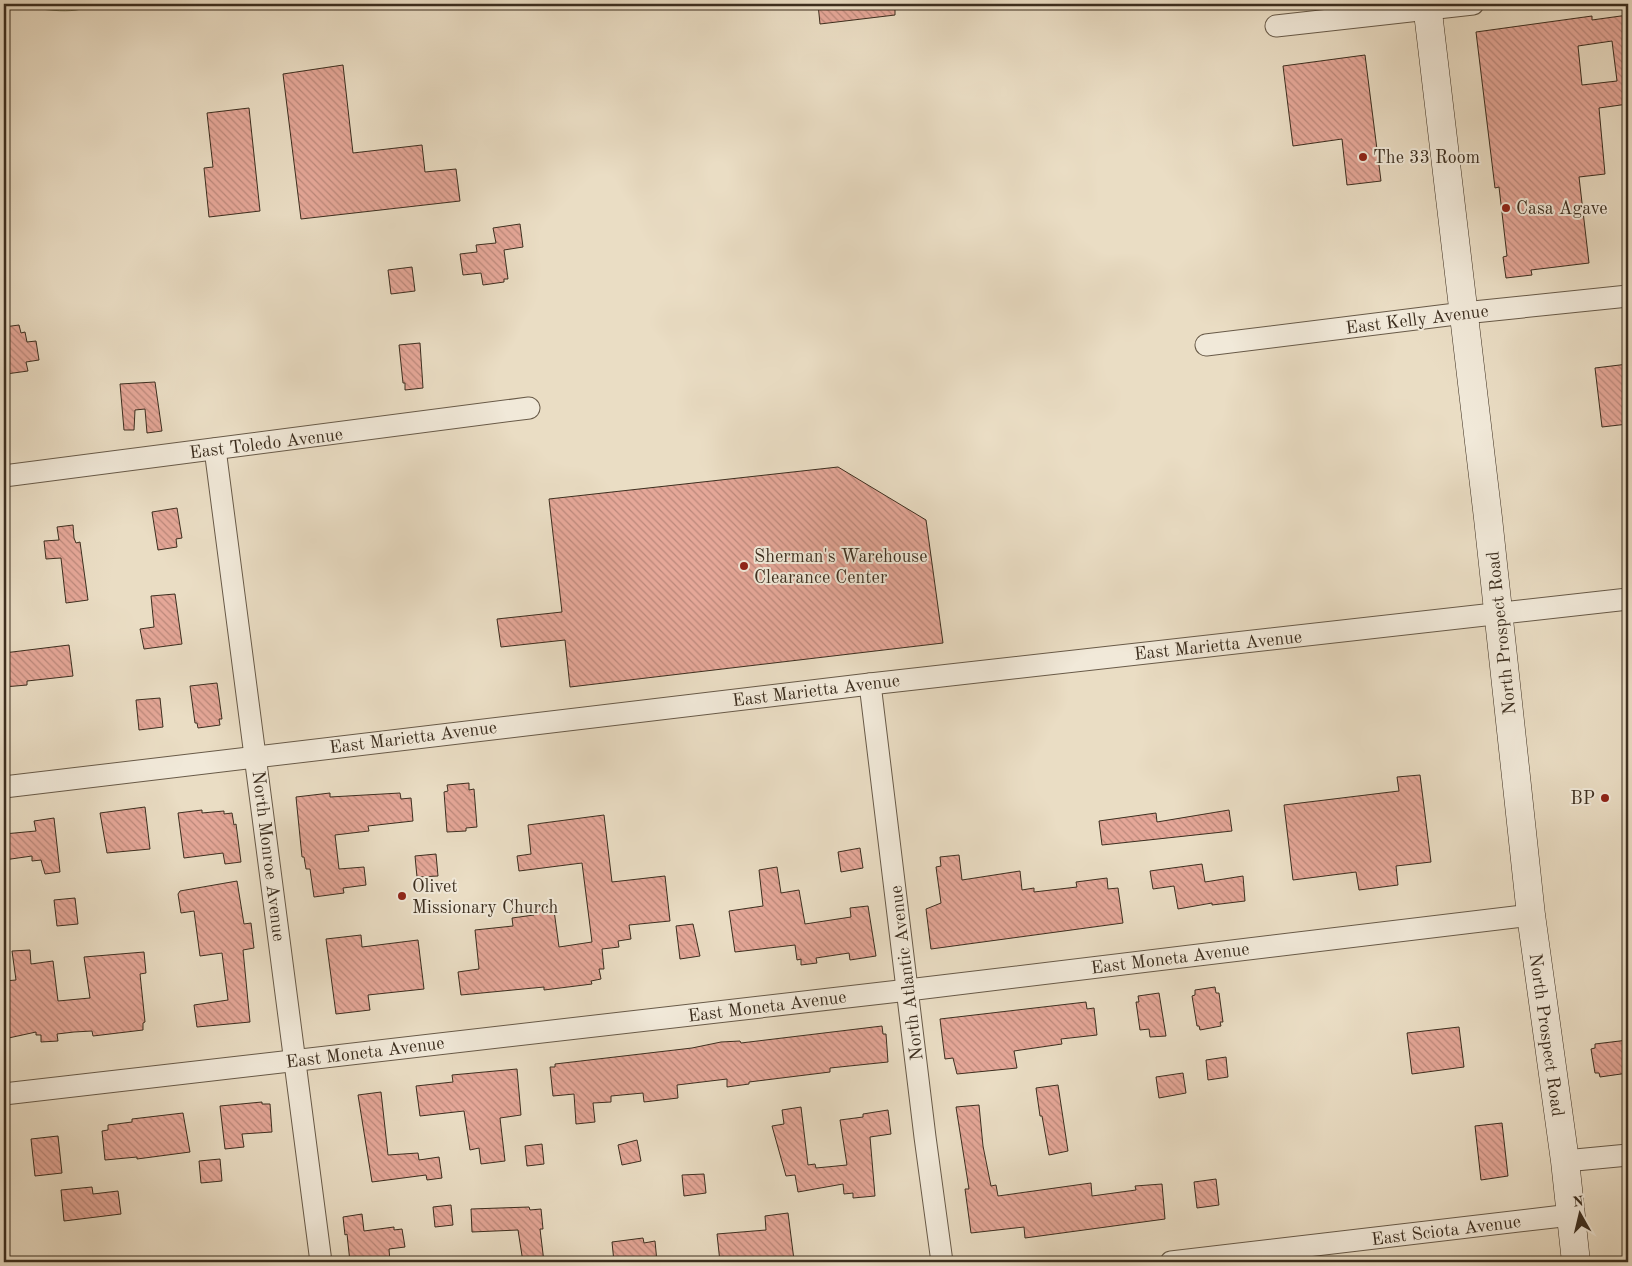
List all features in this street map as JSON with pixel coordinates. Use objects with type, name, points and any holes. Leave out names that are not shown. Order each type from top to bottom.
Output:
[{"type":"main road","name":"North Prospect Road","points":[[1428,6],[1499,614],[1531,915],[1565,1161],[1576,1262]]},
{"type":"street","points":[[1276,26],[1428,6],[1474,4]]},
{"type":"street","name":"East Kelly Avenue","points":[[1206,345],[1464,313],[1628,296]]},
{"type":"street","name":"East Toledo Avenue","points":[[4,476],[529,408]]},
{"type":"street","name":"North Monroe Avenue","points":[[215,449],[321,1262]]},
{"type":"street","name":"East Marietta Avenue","points":[[4,787],[870,684],[1628,599]]},
{"type":"street","name":"North Atlantic Avenue","points":[[870,684],[942,1262]]},
{"type":"street","name":"East Moneta Avenue","points":[[4,1094],[908,990],[1531,915]]},
{"type":"street","points":[[1565,1161],[1628,1155]]},
{"type":"street","name":"East Sciota Avenue","points":[[1172,1262],[1571,1215]]},
{"type":"green space","points":[[13,4],[92,4],[85,8],[65,11]]},
{"type":"building","points":[[818,4],[895,4],[895,15],[820,24]]},
{"type":"building","points":[[1628,15],[1628,104],[1599,108],[1605,174],[1579,177],[1589,263],[1531,270],[1532,275],[1506,278],[1503,257],[1507,256],[1499,187],[1495,188],[1476,32],[1592,16],[1592,20]],"holes":[[[1612,41],[1617,81],[1582,85],[1578,46]]]},
{"type":"building","points":[[1365,55],[1381,181],[1347,185],[1342,139],[1293,146],[1283,66]]},
{"type":"building","points":[[343,65],[353,153],[422,145],[425,172],[456,169],[460,201],[301,219],[283,74]]},
{"type":"building","points":[[249,108],[260,211],[209,217],[204,168],[213,167],[207,113]]},
{"type":"building","points":[[520,224],[523,247],[504,250],[508,279],[504,279],[504,282],[483,285],[481,273],[463,275],[460,254],[477,252],[476,245],[496,243],[493,228]]},
{"type":"building","points":[[412,267],[415,291],[391,294],[388,270]]},
{"type":"building","points":[[19,325],[21,333],[25,332],[27,342],[36,341],[39,360],[26,362],[28,371],[6,374],[4,327]]},
{"type":"building","points":[[420,343],[423,388],[405,390],[399,345]]},
{"type":"building","points":[[1628,364],[1628,424],[1602,427],[1595,368]]},
{"type":"building","points":[[155,382],[162,431],[147,433],[145,409],[135,410],[134,430],[124,430],[120,384]]},
{"type":"building","name":"Sherman's Warehouse Clearance Center","points":[[838,467],[926,520],[943,643],[570,687],[565,640],[501,647],[497,619],[562,612],[549,499]]},
{"type":"building","points":[[177,508],[182,538],[176,539],[177,547],[158,550],[152,512]]},
{"type":"building","points":[[73,525],[76,543],[80,542],[88,600],[66,603],[61,558],[46,559],[44,541],[59,540],[57,527]]},
{"type":"building","points":[[175,594],[182,644],[144,649],[140,629],[154,627],[151,596]]},
{"type":"building","points":[[69,645],[73,676],[27,681],[27,685],[4,687],[4,653]]},
{"type":"building","points":[[217,683],[222,719],[219,719],[220,725],[198,728],[197,723],[195,723],[190,686]]},
{"type":"building","points":[[160,698],[163,727],[139,730],[136,700]]},
{"type":"building","points":[[1420,775],[1431,862],[1396,866],[1398,885],[1359,890],[1356,872],[1293,880],[1284,805],[1399,791],[1397,777]]},
{"type":"building","points":[[469,783],[469,790],[474,789],[477,827],[466,828],[466,831],[447,832],[444,792],[448,791],[447,785]]},
{"type":"building","points":[[330,793],[330,797],[400,793],[401,799],[411,798],[413,821],[368,826],[369,831],[335,835],[339,869],[364,867],[366,885],[343,888],[344,893],[314,897],[310,869],[306,869],[304,857],[302,857],[296,797]]},
{"type":"building","points":[[145,807],[150,849],[107,853],[100,813]]},
{"type":"building","points":[[202,810],[202,813],[224,811],[224,814],[232,813],[234,825],[236,824],[241,862],[225,864],[223,853],[184,858],[178,813]]},
{"type":"building","points":[[1229,810],[1232,831],[1102,845],[1099,821],[1156,813],[1157,822]]},
{"type":"building","points":[[604,815],[612,882],[665,876],[670,921],[629,925],[631,939],[618,941],[619,947],[602,949],[604,969],[599,969],[601,979],[591,981],[592,984],[544,990],[544,987],[461,995],[458,972],[479,969],[475,930],[513,926],[512,918],[534,915],[533,905],[553,903],[559,947],[592,942],[582,863],[519,871],[517,856],[531,854],[528,825]]},
{"type":"building","points":[[54,818],[60,872],[45,874],[41,860],[32,861],[32,856],[4,860],[4,834],[36,831],[34,821]]},
{"type":"building","points":[[860,848],[863,868],[841,872],[838,852]]},
{"type":"building","points":[[436,854],[438,876],[417,877],[415,856]]},
{"type":"building","points":[[959,855],[962,880],[1020,871],[1022,890],[1034,888],[1034,892],[1077,887],[1076,882],[1107,878],[1108,889],[1118,888],[1123,923],[931,949],[926,909],[941,903],[936,867],[941,866],[940,857]]},
{"type":"building","points":[[1202,864],[1205,882],[1243,876],[1245,901],[1212,905],[1212,903],[1178,909],[1174,886],[1153,889],[1150,871]]},
{"type":"building","points":[[777,867],[781,893],[799,890],[805,924],[851,917],[850,908],[868,906],[876,956],[850,960],[849,953],[816,958],[817,963],[801,965],[801,959],[797,960],[795,945],[735,952],[729,911],[763,906],[759,870]]},
{"type":"building","points":[[237,881],[244,924],[251,923],[254,948],[243,950],[250,1022],[197,1027],[194,1005],[228,1000],[222,953],[200,956],[194,911],[181,913],[178,894],[180,891]]},
{"type":"building","points":[[75,898],[78,924],[57,926],[54,900]]},
{"type":"building","points":[[693,924],[700,956],[680,959],[676,926]]},
{"type":"building","points":[[361,935],[362,947],[418,940],[424,989],[368,995],[370,1010],[336,1014],[326,939]]},
{"type":"building","points":[[30,950],[31,964],[53,961],[58,1001],[90,998],[84,957],[144,952],[146,973],[140,974],[145,1022],[143,1023],[143,1030],[93,1036],[92,1031],[57,1034],[58,1041],[41,1042],[41,1035],[36,1035],[36,1032],[4,1039],[4,981],[16,980],[12,951]]},
{"type":"building","points":[[1215,987],[1216,993],[1219,993],[1223,1022],[1220,1022],[1221,1026],[1200,1030],[1199,1026],[1197,1026],[1192,996],[1195,995],[1195,990]]},
{"type":"building","points":[[1159,993],[1166,1036],[1150,1037],[1149,1029],[1140,1030],[1136,1002],[1139,1002],[1138,996]]},
{"type":"building","points":[[1086,1002],[1087,1009],[1094,1008],[1097,1035],[1061,1039],[1062,1044],[1014,1051],[1017,1068],[957,1074],[953,1058],[945,1059],[940,1019]]},
{"type":"building","points":[[882,1026],[883,1034],[886,1034],[888,1062],[830,1068],[830,1072],[749,1082],[749,1084],[727,1087],[727,1079],[677,1085],[678,1098],[644,1102],[643,1093],[611,1096],[611,1102],[593,1103],[595,1122],[576,1124],[574,1094],[553,1096],[550,1067],[555,1067],[555,1064],[692,1048],[721,1042],[740,1041],[741,1043]]},
{"type":"building","points":[[1459,1027],[1464,1067],[1412,1074],[1407,1033]]},
{"type":"building","points":[[1628,1040],[1628,1073],[1600,1077],[1599,1073],[1595,1073],[1591,1049],[1595,1048],[1595,1044]]},
{"type":"building","points":[[1226,1057],[1228,1077],[1208,1080],[1206,1060]]},
{"type":"building","points":[[517,1069],[521,1115],[500,1118],[505,1161],[481,1164],[479,1148],[470,1150],[464,1111],[420,1116],[416,1086],[453,1082],[452,1075]]},
{"type":"building","points":[[1183,1073],[1186,1093],[1159,1098],[1156,1077]]},
{"type":"building","points":[[1058,1085],[1068,1151],[1049,1155],[1036,1088]]},
{"type":"building","points":[[381,1092],[388,1155],[418,1153],[419,1160],[439,1157],[442,1178],[427,1180],[426,1175],[372,1182],[358,1095]]},
{"type":"building","points":[[262,1102],[262,1104],[270,1104],[272,1132],[242,1134],[244,1147],[225,1149],[220,1106]]},
{"type":"building","points":[[979,1105],[983,1146],[991,1186],[996,1185],[998,1196],[1091,1183],[1092,1196],[1136,1190],[1135,1186],[1162,1184],[1165,1219],[1025,1238],[1024,1227],[971,1233],[965,1189],[969,1189],[956,1107]]},
{"type":"building","points":[[801,1107],[808,1165],[815,1164],[816,1168],[847,1165],[840,1120],[863,1117],[863,1114],[888,1110],[891,1134],[870,1137],[875,1196],[853,1198],[853,1193],[844,1194],[843,1184],[798,1192],[795,1175],[786,1176],[772,1126],[784,1124],[782,1110]]},
{"type":"building","points":[[183,1113],[190,1152],[137,1159],[137,1157],[105,1160],[102,1131],[108,1130],[108,1125],[132,1122],[132,1119]]},
{"type":"building","points":[[1502,1123],[1508,1176],[1481,1180],[1475,1126]]},
{"type":"building","points":[[58,1136],[62,1173],[35,1176],[31,1139]]},
{"type":"building","points":[[637,1140],[641,1161],[622,1165],[618,1145]]},
{"type":"building","points":[[542,1144],[544,1164],[527,1166],[525,1146]]},
{"type":"building","points":[[220,1159],[222,1181],[201,1183],[199,1161]]},
{"type":"building","points":[[704,1174],[706,1193],[684,1196],[682,1175]]},
{"type":"building","points":[[1216,1179],[1219,1205],[1197,1208],[1194,1182]]},
{"type":"building","points":[[92,1187],[93,1194],[118,1191],[121,1214],[64,1221],[61,1190]]},
{"type":"building","points":[[451,1205],[453,1225],[435,1227],[433,1207]]},
{"type":"building","points":[[529,1207],[530,1210],[541,1209],[543,1229],[540,1229],[544,1262],[523,1262],[518,1230],[472,1232],[471,1209]]},
{"type":"building","points":[[788,1213],[794,1260],[720,1262],[717,1234],[766,1230],[765,1216]]},
{"type":"building","points":[[362,1214],[364,1231],[394,1227],[394,1230],[402,1229],[405,1247],[389,1249],[390,1262],[350,1262],[343,1217]]},
{"type":"building","points":[[643,1238],[644,1243],[655,1241],[657,1262],[614,1262],[612,1242]]},
{"type":"place","name":"The 33 Room","points":[[1363,157]]},
{"type":"place","name":"Casa Agave","points":[[1506,208]]},
{"type":"place","name":"Sherman's Warehouse Clearance Center","points":[[744,566]]},
{"type":"place","name":"BP","points":[[1605,798]]},
{"type":"place","name":"Olivet Missionary Church","points":[[402,896]]}]
